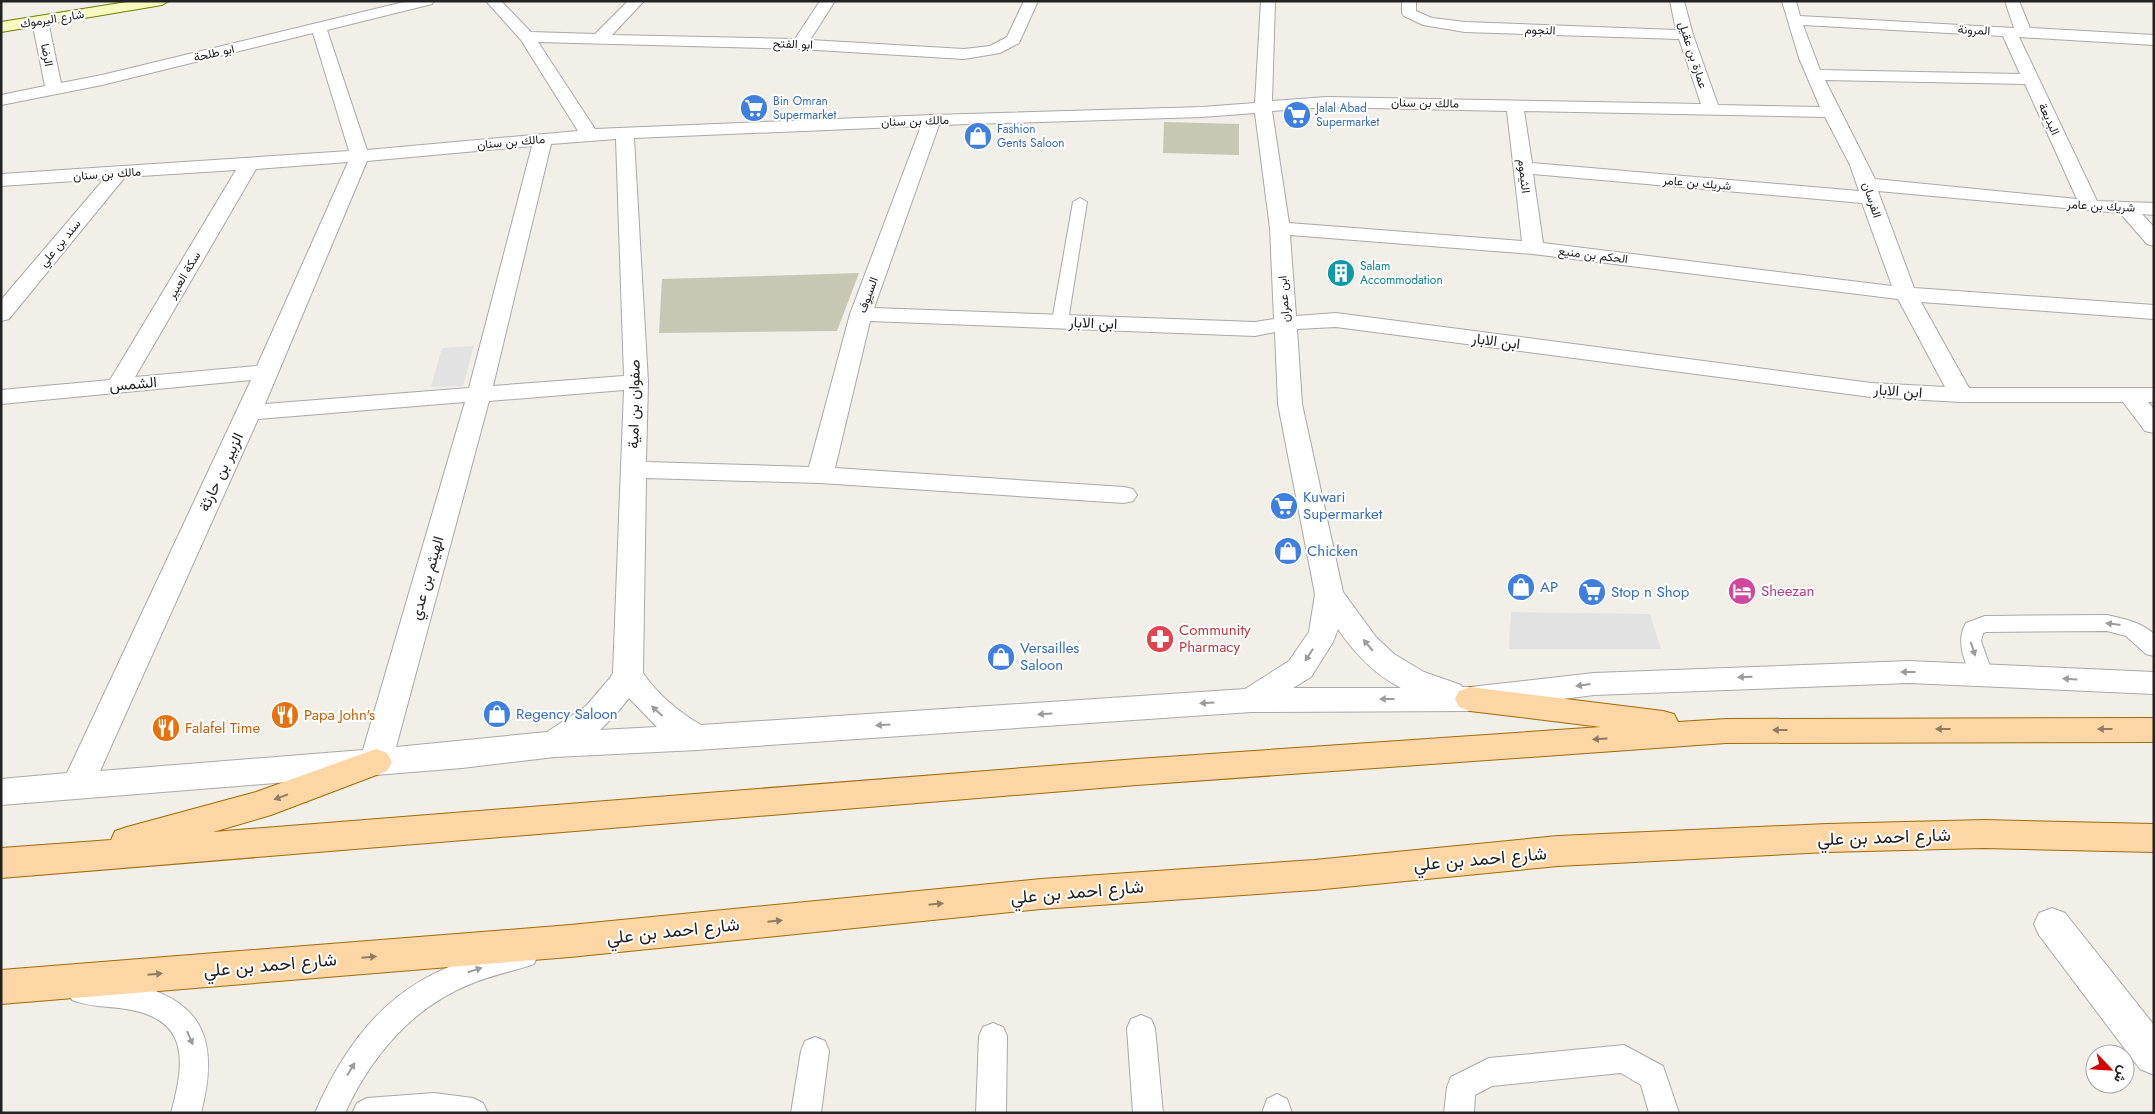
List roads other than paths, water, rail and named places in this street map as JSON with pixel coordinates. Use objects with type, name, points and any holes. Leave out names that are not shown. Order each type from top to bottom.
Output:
[{"type":"main road","points":[[1470,699],[1726,731]]},
{"type":"main road","points":[[1,862],[1117,773],[1726,731],[2154,730]]},
{"type":"main road","points":[[62,858],[259,805],[376,762]]},
{"type":"main road","name":"شارع احمد بن علي","points":[[1,986],[570,941],[1041,894],[1314,875],[1558,851],[1827,838],[1984,834],[2154,838]]},
{"type":"street","name":"شارع اليرموك","points":[[1,27],[40,21],[101,6],[162,1]]},
{"type":"street","name":"ابو طلحة","points":[[1,100],[54,90],[427,1]]},
{"type":"street","points":[[493,1],[527,37],[590,135]]},
{"type":"street","points":[[600,38],[637,1]]},
{"type":"street","points":[[800,44],[828,1]]},
{"type":"street","name":"ابو الفتح","points":[[527,37],[800,44],[964,54],[994,50],[1013,40],[1031,1]]},
{"type":"street","name":"ابن عمران","points":[[1251,700],[1300,669],[1323,634],[1329,594],[1290,404],[1280,228],[1263,106],[1268,1]]},
{"type":"street","name":"النجوم","points":[[1409,1],[1409,13],[1428,22],[1465,27],[1685,35]]},
{"type":"street","name":"عمارة بن عقيل","points":[[1677,1],[1685,35],[1711,108]]},
{"type":"street","name":"الفرسان","points":[[1789,1],[1794,20],[1830,112],[1869,191],[1906,294],[1961,395]]},
{"type":"street","name":"البديعة","points":[[2012,1],[2016,33],[2031,79],[2090,206]]},
{"type":"street","name":"المرونة","points":[[1794,20],[2154,40]]},
{"type":"street","name":"الرضا","points":[[40,21],[54,90]]},
{"type":"street","points":[[319,28],[360,156]]},
{"type":"street","points":[[1816,75],[2031,79]]},
{"type":"street","name":"مالك بن سنان","points":[[1,180],[360,156],[590,135],[932,120],[1202,112],[1326,102],[1711,108],[1830,112]]},
{"type":"street","name":"الثيموم","points":[[1515,105],[1533,248]]},
{"type":"street","name":"السيوف","points":[[820,475],[861,314],[932,120]]},
{"type":"street","name":"صفوان بن امية","points":[[555,744],[580,729],[601,712],[617,693],[628,674],[636,382],[625,133]]},
{"type":"street","name":"الهيثم بن عدي","points":[[376,762],[479,394],[543,139]]},
{"type":"street","name":"الزبير بن حارثة","points":[[77,786],[249,412],[360,156]]},
{"type":"street","name":"سكة العبير","points":[[118,386],[250,164]]},
{"type":"street","name":"شريك بن عامر","points":[[1523,168],[2154,209]]},
{"type":"street","name":"سند بن علي","points":[[1,314],[119,173]]},
{"type":"street","points":[[2125,207],[2154,240]]},
{"type":"street","name":"الحكم بن منيع","points":[[1280,228],[1533,248],[1906,294],[2154,312]]},
{"type":"street","name":"ابن الابار","points":[[861,314],[1255,328],[1285,323],[1336,320],[1872,390],[1961,395],[2142,395],[2154,426]]},
{"type":"street","name":"الشمس","points":[[1,397],[266,372]]},
{"type":"street","points":[[249,412],[636,382]]},
{"type":"street","points":[[633,470],[820,475],[1124,495]]},
{"type":"street","name":"ابن عمران","points":[[1329,594],[1370,648],[1392,669],[1424,685],[1470,699]]},
{"type":"street","points":[[1,792],[462,755],[555,744],[697,738],[1251,700],[1470,699],[1594,684],[1653,680],[1909,672],[2154,683]]},
{"type":"street","points":[[628,674],[639,693],[655,710],[674,725],[697,738]]},
{"type":"street","points":[[2052,924],[2154,1056]]},
{"type":"lane","points":[[1060,322],[1080,202]]},
{"type":"lane","points":[[1982,675],[1970,641],[1973,628],[1985,624],[2107,623],[2127,626],[2143,635],[2154,648]]},
{"type":"lane","points":[[330,1113],[342,1083],[360,1055],[386,1023],[421,996],[455,977],[570,941]]},
{"type":"lane","points":[[36,984],[143,1000],[175,1015],[190,1034],[196,1057],[192,1091],[186,1113]]},
{"type":"lane","points":[[1141,1028],[1148,1113]]},
{"type":"lane","points":[[991,1113],[993,1036]]},
{"type":"lane","points":[[806,1113],[815,1051]]},
{"type":"lane","points":[[1459,1113],[1461,1087],[1489,1072],[1624,1060],[1653,1076],[1664,1113]]},
{"type":"lane","points":[[367,1113],[434,1108],[473,1113]]},
{"type":"place","name":"Bin Omran Supermarket","points":[[754,108]]},
{"type":"place","name":"Jalal Abad Supermarket","points":[[1297,115]]},
{"type":"place","name":"Fashion Gents Saloon","points":[[978,136]]},
{"type":"place","name":"Salam Accommodation","points":[[1341,273]]},
{"type":"place","name":"Kuwari Supermarket","points":[[1284,506]]},
{"type":"place","name":"Chicken","points":[[1288,551]]},
{"type":"place","name":"AP","points":[[1521,587]]},
{"type":"place","name":"Sheezan","points":[[1742,591]]},
{"type":"place","name":"Stop n Shop","points":[[1592,592]]},
{"type":"place","name":"Community Pharmacy","points":[[1160,639]]},
{"type":"place","name":"Versailles Saloon","points":[[1001,657]]},
{"type":"place","name":"Regency Saloon","points":[[497,714]]},
{"type":"place","name":"Papa John's","points":[[285,715]]},
{"type":"place","name":"Falafel Time","points":[[166,728]]}]
